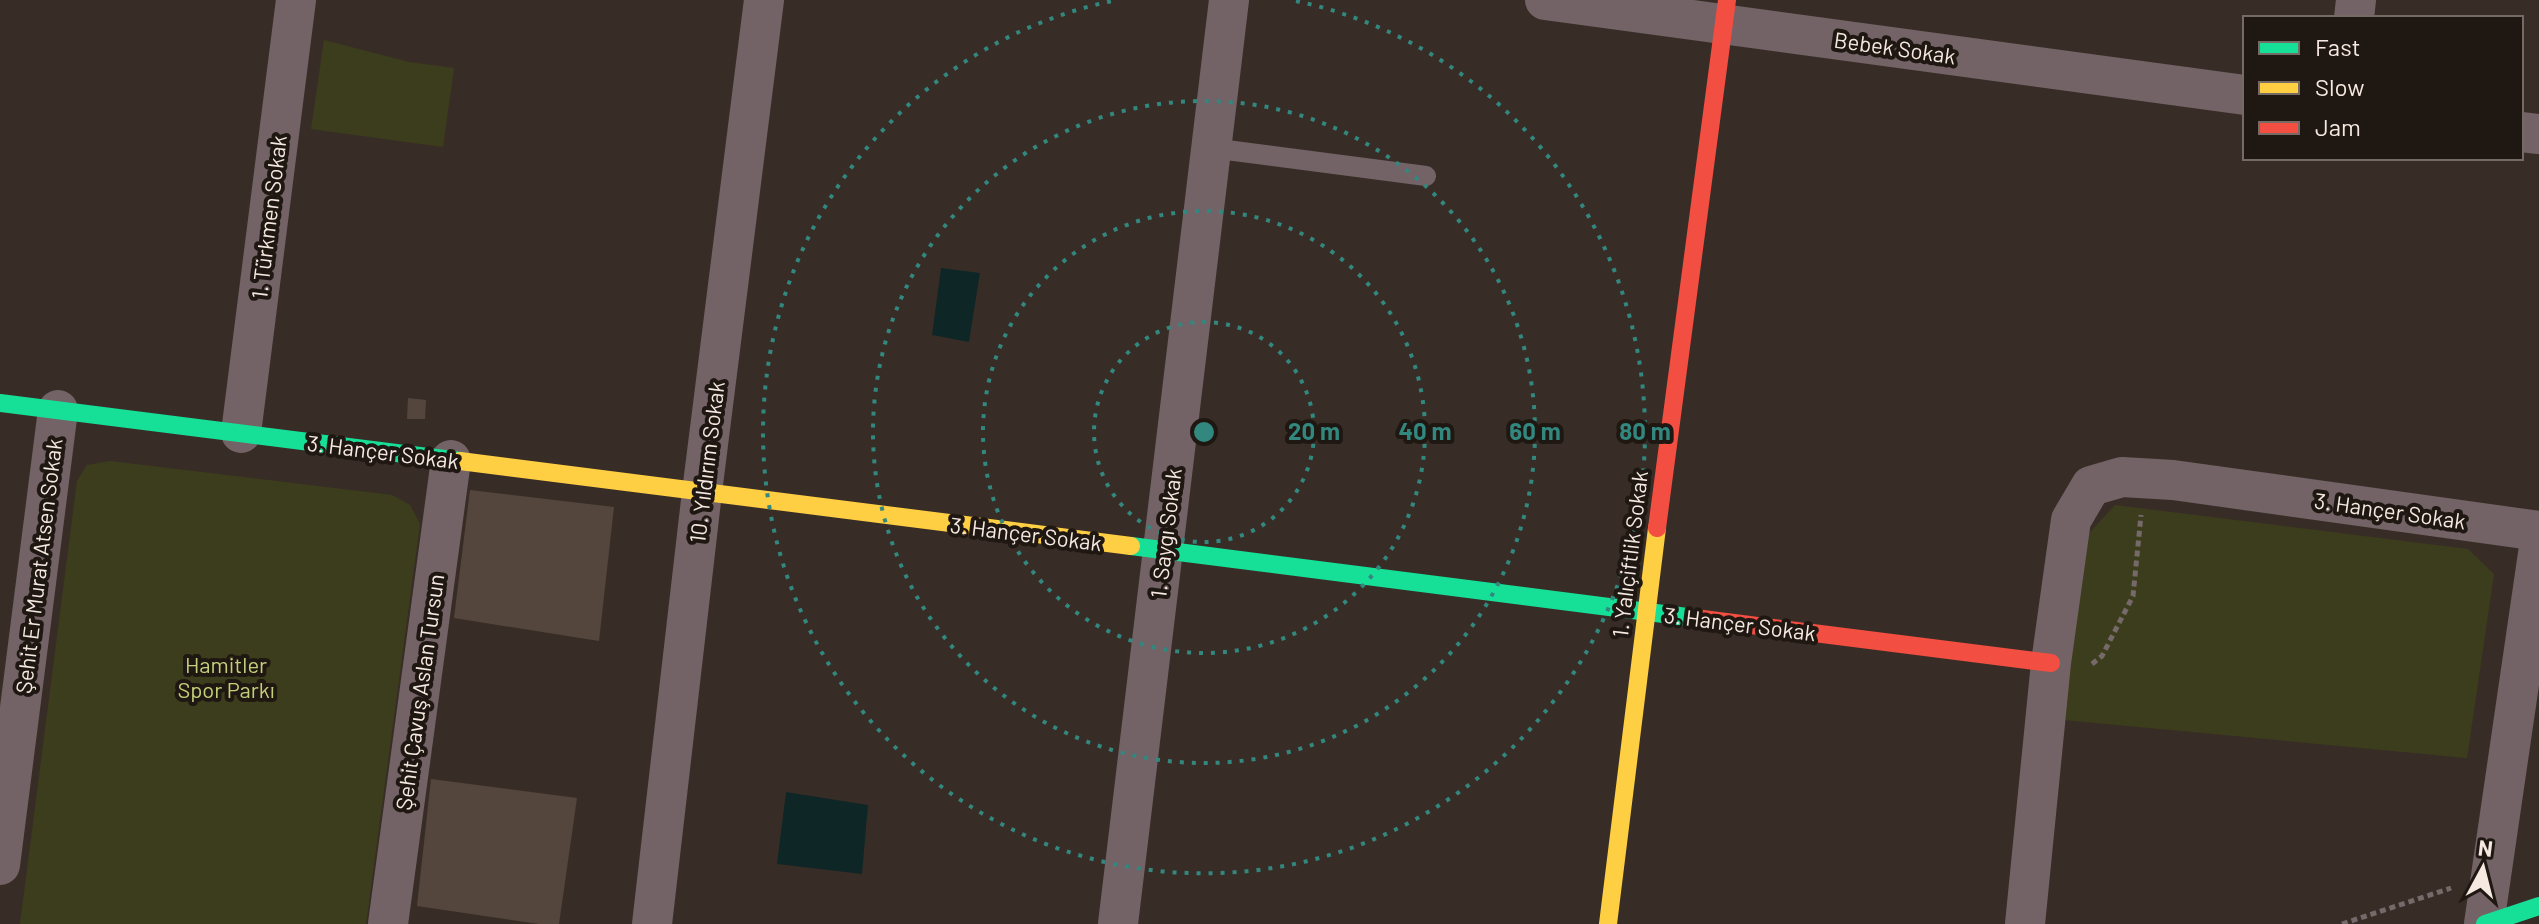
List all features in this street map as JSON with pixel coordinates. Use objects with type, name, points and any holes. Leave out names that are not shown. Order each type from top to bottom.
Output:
[{"type":"street","name":"1. Türkmen Sokak","points":[[241,433],[296,0]]},
{"type":"street","name":"10. Yıldırım Sokak","points":[[652,924],[764,0]]},
{"type":"street","name":"1. Saygı Sokak","points":[[1118,924],[1229,0]]},
{"type":"street","name":"Bebek Sokak","points":[[1545,0],[1725,12],[2243,95]]},
{"type":"street","name":"1. Yalıçiftlik Sokak","points":[[1608,924],[1725,12]]},
{"type":"street","name":"3. Hançer Sokak","points":[[0,403],[2067,667]]},
{"type":"street","name":"Şehit Er Murat Atsen Sokak","points":[[0,865],[58,410]]},
{"type":"street","name":"Şehit Çavuş Aslan Tursun","points":[[388,924],[451,460]]},
{"type":"street","name":"3. Hançer Sokak","points":[[2025,924],[2067,667],[2071,520],[2091,486],[2122,477],[2173,480],[2539,531]]},
{"type":"street","points":[[2539,547],[2485,924],[2539,906]]},
{"type":"lane","points":[[1211,148],[1426,176]]},
{"type":"path","points":[[2067,667],[2102,656],[2133,596],[2141,511]]},
{"type":"path","points":[[2342,924],[2457,886]]},
{"type":"green space","points":[[324,40],[409,62],[454,68],[443,147],[311,129]]},
{"type":"green space","name":"Hamitler Spor Parkı","points":[[110,461],[392,495],[410,505],[420,524],[366,924],[20,924],[77,481],[87,465]]},
{"type":"green space","points":[[2115,505],[2468,549],[2494,574],[2467,758],[2064,720],[2081,542]]},
{"type":"water","points":[[941,268],[980,273],[969,342],[932,335]]},
{"type":"water","points":[[786,792],[868,805],[862,874],[777,864]]},
{"type":"building","points":[[408,398],[426,400],[425,419],[407,419]]},
{"type":"building","points":[[470,490],[614,507],[599,641],[454,618]]},
{"type":"building","points":[[431,779],[577,798],[559,924],[539,924],[417,906]]},
{"type":"traffic: fast","points":[[0,403],[460,461]]},
{"type":"traffic: fast","points":[[1131,546],[1695,618]]},
{"type":"traffic: fast","points":[[2485,924],[2539,906]]},
{"type":"traffic: slow","points":[[460,461],[1131,546]]},
{"type":"traffic: slow","points":[[1608,924],[1657,528]]},
{"type":"traffic: jam","points":[[1657,528],[1727,0]]},
{"type":"traffic: jam","points":[[1695,618],[2051,663]]}]
